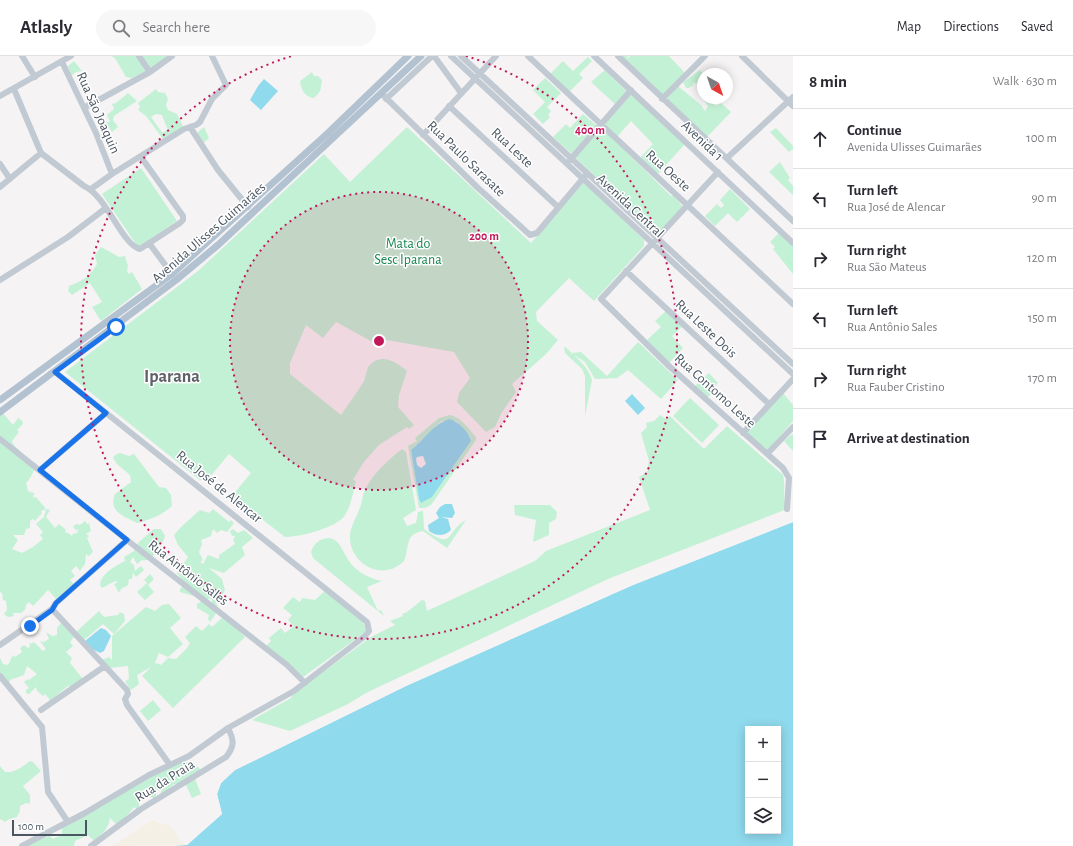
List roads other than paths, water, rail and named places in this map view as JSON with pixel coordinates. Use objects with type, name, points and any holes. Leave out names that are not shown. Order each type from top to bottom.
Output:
[{"type":"main road","name":"Avenida Ulisses Guimarães","points":[[0,400],[172,274],[248,206],[408,56]]},
{"type":"main road","points":[[408,56],[414,62]]},
{"type":"main road","name":"Avenida Ulisses Guimarães","points":[[0,412],[176,280],[218,245],[384,96],[421,56]]},
{"type":"main road","points":[[13,390],[18,398]]},
{"type":"street","points":[[22,56],[35,77]]},
{"type":"street","points":[[0,96],[71,56]]},
{"type":"street","points":[[140,56],[150,72]]},
{"type":"street","points":[[84,108],[150,72],[172,56]]},
{"type":"street","points":[[91,189],[112,174],[193,126],[202,119],[212,99],[226,84],[212,56]]},
{"type":"street","points":[[384,96],[433,56],[461,94]]},
{"type":"street","name":"Avenida Central","points":[[452,56],[501,93],[572,158],[585,176],[652,243],[793,374]]},
{"type":"street","name":"Avenida Central","points":[[461,56],[496,98],[567,163],[585,176],[656,238],[793,364]]},
{"type":"street","points":[[423,135],[496,56]]},
{"type":"street","name":"Rua Oeste","points":[[528,56],[793,304]]},
{"type":"street","name":"Avenida 1","points":[[594,56],[793,243]]},
{"type":"street","points":[[618,56],[662,99],[792,217]]},
{"type":"street","points":[[662,99],[705,56]]},
{"type":"street","points":[[727,158],[792,101],[742,56]]},
{"type":"street","name":"Rua São Joaquin","points":[[62,62],[84,108],[112,174]]},
{"type":"street","points":[[14,88],[41,153],[84,186],[91,189],[133,246],[140,249],[183,220],[183,216],[141,157]]},
{"type":"street","points":[[567,163],[631,90]]},
{"type":"street","points":[[496,98],[501,93]]},
{"type":"street","name":"Rua Paulo Sarasate","points":[[384,96],[423,135],[531,236],[537,233],[558,207]]},
{"type":"street","name":"Rua Leste","points":[[449,106],[558,207]]},
{"type":"street","points":[[193,126],[218,170],[248,206]]},
{"type":"street","points":[[0,187],[41,153]]},
{"type":"street","points":[[0,164],[10,179]]},
{"type":"street","points":[[626,271],[718,172]]},
{"type":"street","points":[[558,207],[585,176]]},
{"type":"street","points":[[0,280],[68,237],[106,208]]},
{"type":"street","points":[[149,243],[172,274]]},
{"type":"street","name":"Rua Contomo Leste","points":[[626,271],[601,299],[670,366],[783,468],[789,478],[787,509]]},
{"type":"street","name":"Rua Leste Dois","points":[[626,271],[769,404]]},
{"type":"street","name":"Rua José de Alencar","points":[[55,372],[367,622],[369,631],[366,636],[305,683]]},
{"type":"street","points":[[743,433],[793,378]]},
{"type":"street","points":[[40,470],[106,413]]},
{"type":"street","points":[[768,453],[793,427]]},
{"type":"street","name":"Rua Antônio Sales","points":[[0,438],[127,540],[287,665],[305,683]]},
{"type":"street","points":[[0,645],[52,610],[61,599],[127,540]]},
{"type":"street","points":[[52,610],[127,690],[128,694],[125,699],[127,705],[170,765]]},
{"type":"street","points":[[41,710],[105,666]]},
{"type":"street","points":[[0,676],[42,728],[48,792],[68,822]]},
{"type":"street","points":[[22,846],[68,822],[149,775],[189,756],[228,728],[305,683]]},
{"type":"street","name":"Rua da Praia","points":[[91,846],[141,809],[226,757],[234,744],[228,728]]},
{"type":"water","points":[[264,79],[278,91],[261,110],[250,100]]},
{"type":"water","points":[[632,394],[645,408],[638,415],[625,401]]},
{"type":"water","points":[[450,419],[457,422],[466,431],[471,441],[432,497],[421,503],[419,499],[411,450],[434,428]],"holes":[[[423,456],[426,464],[421,468],[417,465],[417,457]]]},
{"type":"water","points":[[445,504],[452,504],[455,513],[452,518],[441,517],[448,519],[451,530],[443,535],[434,534],[429,531],[428,525],[439,518],[436,513],[440,507]]},
{"type":"water","points":[[793,522],[793,846],[175,846],[187,845],[222,814],[217,794],[221,783],[235,770],[406,686],[633,585]]},
{"type":"water","points":[[101,628],[106,630],[111,636],[104,651],[100,653],[90,648],[85,641]]},
{"type":"district","name":"Iparana","points":[[172,377]]},
{"type":"park label","name":"Mata do Sesc Iparana","points":[[408,252]]}]
